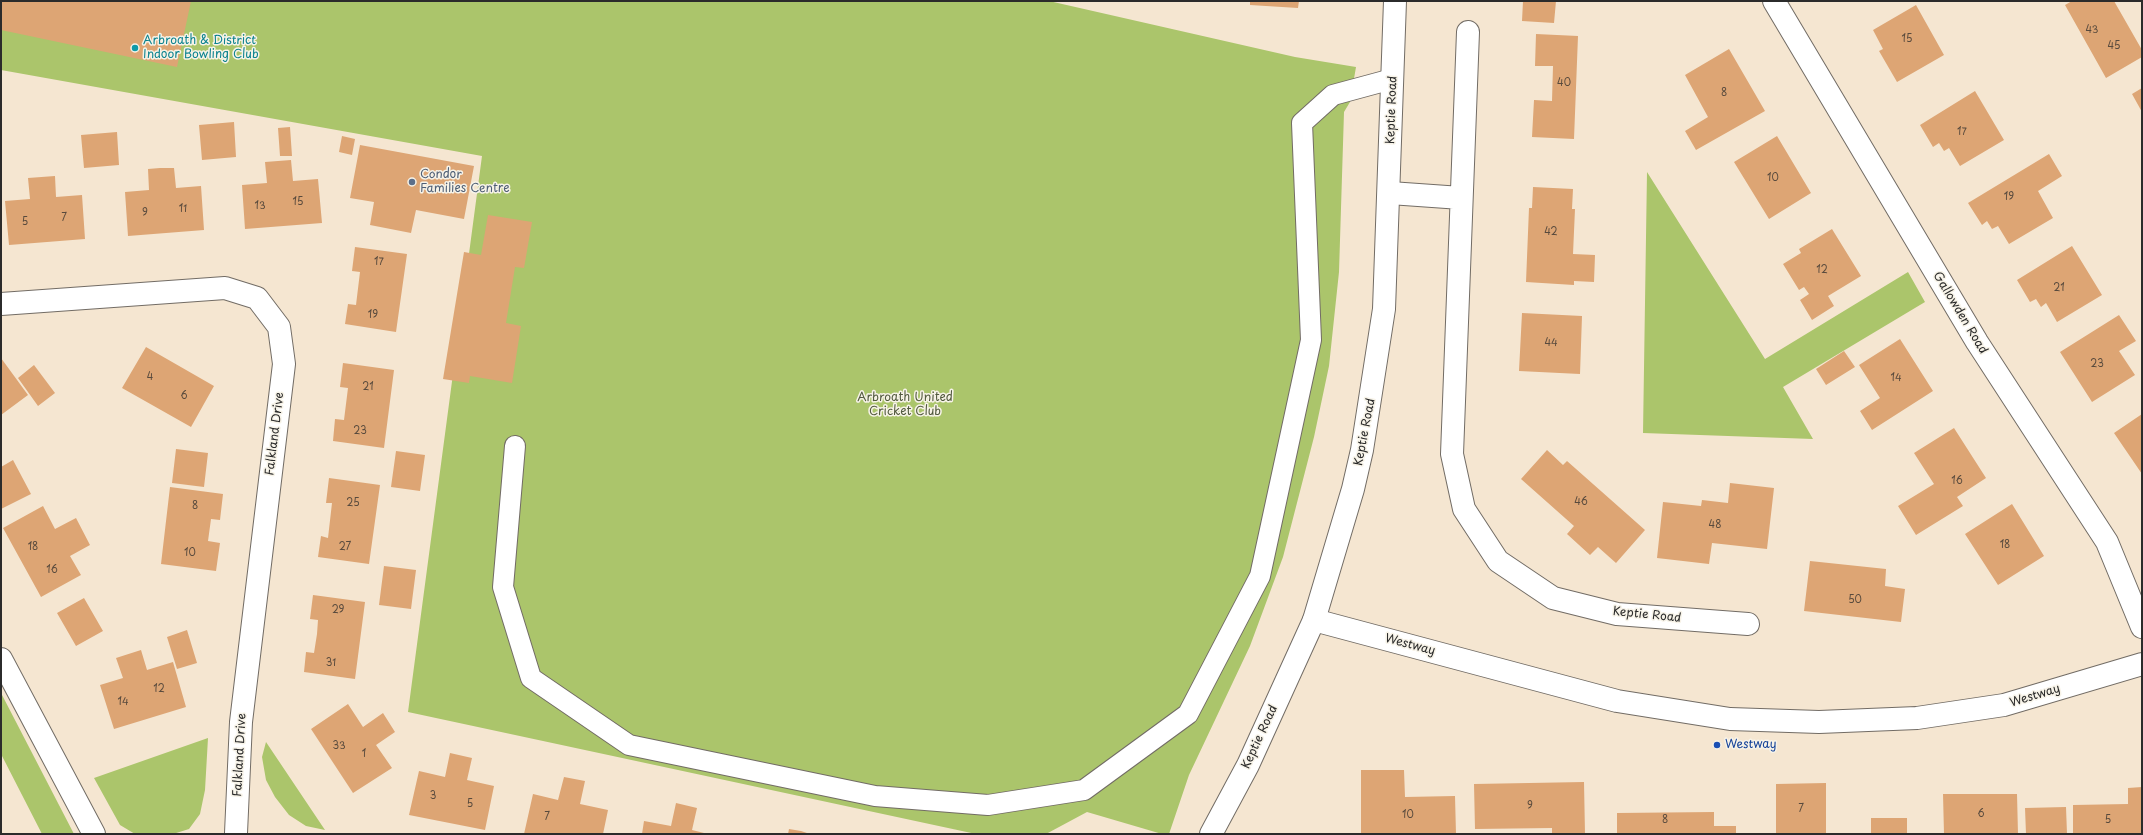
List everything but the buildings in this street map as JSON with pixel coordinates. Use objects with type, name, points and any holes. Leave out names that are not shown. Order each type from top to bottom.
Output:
[{"type":"street","name":"Keptie Road","points":[[1211,834],[1248,765],[1314,620],[1353,489],[1373,390],[1384,309],[1390,193],[1395,1]]},
{"type":"street","name":"Gallowden Road","points":[[1774,1],[1977,342],[2107,542],[2142,627]]},
{"type":"street","name":"Keptie Road","points":[[1468,32],[1452,454],[1464,509],[1498,562],[1553,598],[1617,614],[1748,624]]},
{"type":"street","points":[[1390,193],[1461,198]]},
{"type":"street","name":"Falkland Drive","points":[[1,304],[225,288],[257,298],[280,327],[284,364],[241,722],[236,834]]},
{"type":"street","name":"Westway","points":[[1314,620],[1617,701],[1730,719],[1819,722],[1917,718],[2004,705],[2142,664]]},
{"type":"street","points":[[1,659],[94,834]]},
{"type":"lane","points":[[514,446],[503,587],[531,678],[629,745],[875,796],[988,805],[1084,790],[1188,714],[1260,576],[1312,340],[1302,123],[1333,94],[1392,80]]},
{"type":"green space","name":"Arbroath United Cricket Club","points":[[1,1],[1049,1],[1295,57],[1356,67],[1350,102],[1344,112],[1339,272],[1329,366],[1314,437],[1283,557],[1250,646],[1189,775],[1169,834],[1162,834],[1087,812],[1046,834],[976,834],[408,712],[482,156],[1,70]]},
{"type":"green space","points":[[1647,172],[1765,359],[1908,272],[1925,302],[1783,387],[1813,439],[1643,433]]},
{"type":"green space","points":[[1,693],[74,834],[42,834],[1,754]]},
{"type":"green space","points":[[208,738],[205,790],[200,814],[189,829],[173,834],[135,834],[120,825],[94,778]]},
{"type":"green space","points":[[266,742],[325,830],[306,826],[289,815],[275,797],[266,780],[262,757]]},
{"type":"place","name":"Arbroath & District Indoor Bowling Club","points":[[135,48]]},
{"type":"place","name":"Condor Families Centre","points":[[412,182]]},
{"type":"place","name":"Westway","points":[[1717,745]]}]
